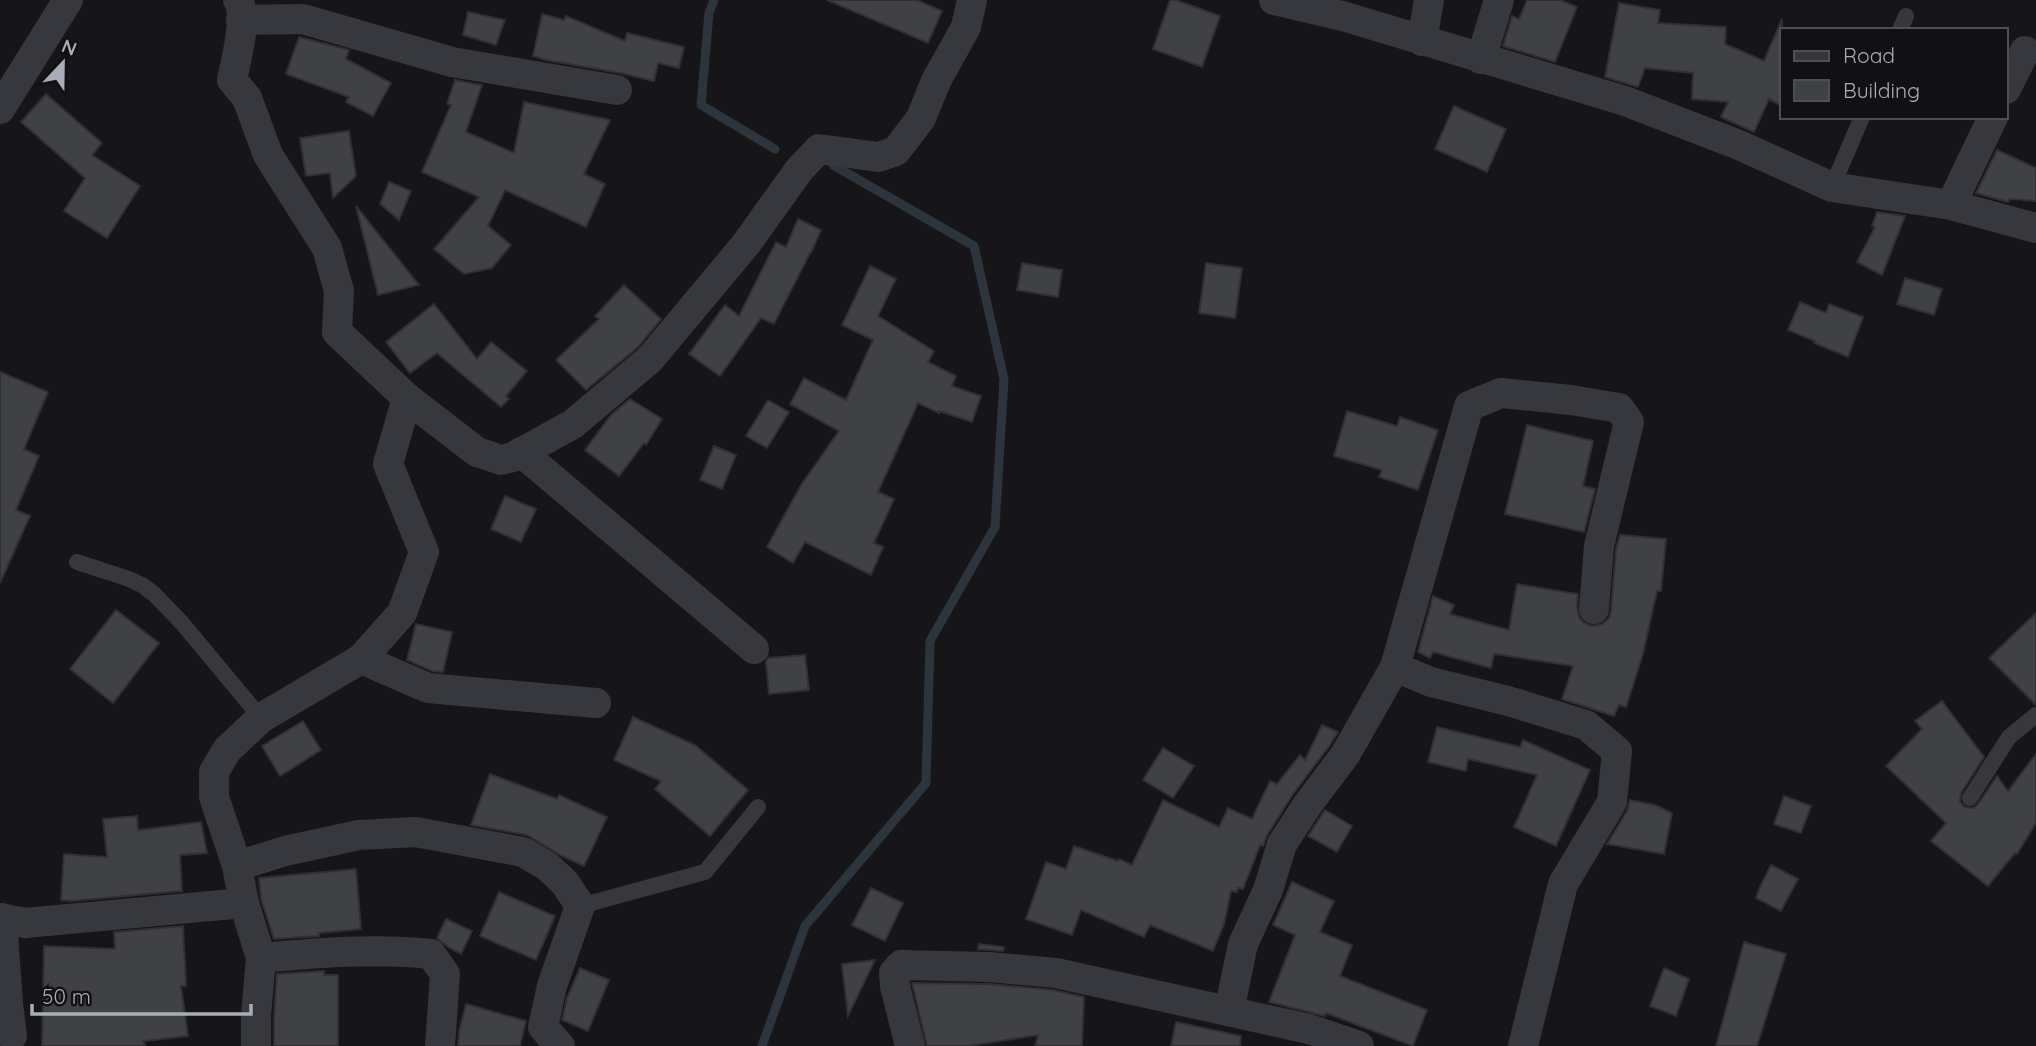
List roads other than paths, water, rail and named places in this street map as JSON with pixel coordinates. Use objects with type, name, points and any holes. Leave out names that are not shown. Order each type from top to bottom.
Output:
[{"type":"street","points":[[0,108],[68,0]]},
{"type":"street","points":[[617,90],[452,62],[303,19],[239,10],[239,41],[232,80],[247,98],[268,155],[327,248],[339,290],[337,332],[407,397],[477,452],[501,460],[513,457],[573,424],[650,359],[746,244],[799,170],[820,149],[878,158],[896,151],[920,118],[936,80],[966,27],[972,0]]},
{"type":"street","points":[[1422,41],[1429,0]]},
{"type":"street","points":[[1481,59],[1499,0]]},
{"type":"street","points":[[1279,1],[1346,17],[1625,102],[1739,145],[1832,187],[1951,205],[2036,228]]},
{"type":"street","points":[[2008,85],[2025,51]]},
{"type":"street","points":[[1951,205],[1992,119]]},
{"type":"street","points":[[1229,1011],[1243,944],[1268,890],[1282,844],[1345,755],[1395,667],[1469,406],[1501,393],[1571,400],[1619,408],[1629,422],[1599,546],[1594,609]]},
{"type":"street","points":[[256,1046],[261,958],[244,903],[237,866],[214,797],[214,772],[227,750],[261,718],[361,659],[402,613],[424,552],[388,464],[407,397]]},
{"type":"street","points":[[521,452],[754,649]]},
{"type":"street","points":[[361,659],[428,688],[596,704]]},
{"type":"street","points":[[1395,667],[1431,682],[1508,701],[1586,725],[1617,751],[1612,802],[1563,884],[1523,1046]]},
{"type":"street","points":[[237,866],[285,851],[359,835],[415,832],[523,852],[547,866],[565,883],[580,906],[552,986],[543,1027],[560,1046]]},
{"type":"street","points":[[12,1036],[1,918],[25,923],[244,903]]},
{"type":"street","points":[[261,958],[330,951],[393,950],[431,954],[445,974],[440,1046]]},
{"type":"street","points":[[910,1046],[895,986],[894,973],[901,965],[989,967],[1056,973],[1308,1029],[1359,1046]]},
{"type":"lane","points":[[1832,187],[1861,119]]},
{"type":"lane","points":[[77,562],[135,582],[154,594],[182,623],[261,718]]},
{"type":"lane","points":[[1970,797],[2009,737],[2036,715]]},
{"type":"lane","points":[[580,906],[705,873],[758,807]]},
{"type":"waterway","points":[[714,0],[709,13],[701,105],[775,149]]},
{"type":"waterway","points":[[762,1046],[805,926],[926,783],[930,641],[995,527],[1004,379],[974,246],[833,165]]}]
